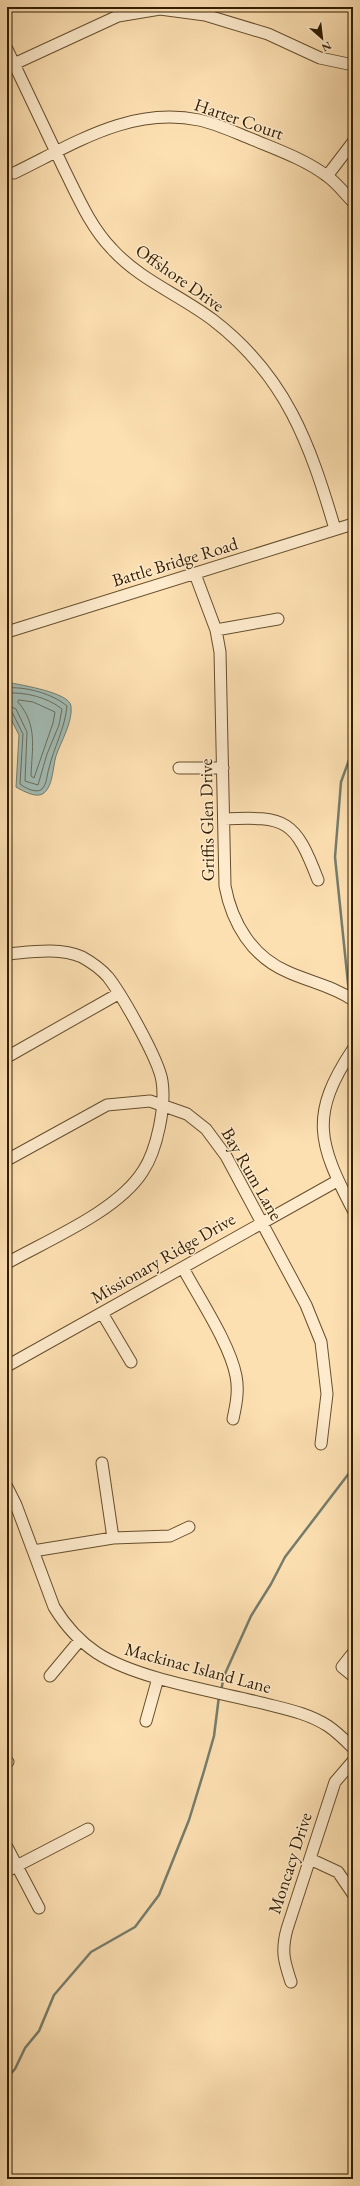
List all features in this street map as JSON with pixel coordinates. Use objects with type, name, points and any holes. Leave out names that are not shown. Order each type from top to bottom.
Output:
[{"type":"street","points":[[14,64],[118,16],[160,9],[205,15],[268,34],[320,58],[353,65]]},
{"type":"street","name":"Offshore Drive","points":[[7,49],[89,218],[112,249],[138,272],[213,320],[245,349],[266,372],[285,400],[302,430],[322,485],[335,529]]},
{"type":"street","name":"Harter Court","points":[[14,173],[100,131],[125,122],[153,116],[175,116],[201,120],[292,156],[327,176],[353,202]]},
{"type":"street","points":[[327,176],[353,142]]},
{"type":"street","name":"Battle Bridge Road","points":[[7,632],[353,524]]},
{"type":"street","name":"Griffis Glen Drive","points":[[195,574],[216,630],[220,652],[225,886],[232,913],[244,935],[260,954],[277,967],[333,988],[353,1000]]},
{"type":"street","points":[[216,630],[278,619]]},
{"type":"street","points":[[179,768],[222,768]]},
{"type":"street","points":[[224,819],[265,818],[286,825],[302,842],[318,880]]},
{"type":"street","points":[[7,954],[54,951],[73,954],[89,961],[99,968],[108,977],[157,1065],[162,1082],[163,1106],[149,1158],[144,1170],[129,1190],[103,1210],[7,1263]]},
{"type":"street","points":[[7,1056],[118,994]]},
{"type":"street","points":[[353,1049],[333,1082],[324,1111],[323,1124],[325,1147],[337,1181],[353,1210]]},
{"type":"street","name":"Bay Rum Lane","points":[[7,1160],[107,1105],[150,1101],[187,1114],[200,1123],[216,1140],[306,1305],[321,1342],[327,1394],[321,1444]]},
{"type":"street","name":"Missionary Ridge Drive","points":[[7,1366],[183,1268],[261,1222],[337,1181]]},
{"type":"street","points":[[183,1268],[230,1356],[236,1377],[237,1393],[233,1419]]},
{"type":"street","points":[[102,1313],[131,1362]]},
{"type":"street","points":[[102,1463],[113,1538]]},
{"type":"street","name":"Mackinac Island Lane","points":[[7,1487],[16,1505],[54,1607],[80,1640],[97,1653],[120,1666],[158,1678],[304,1714],[328,1726],[353,1748]]},
{"type":"street","points":[[33,1551],[113,1538],[170,1536],[189,1527]]},
{"type":"street","points":[[50,1676],[80,1640]]},
{"type":"street","points":[[353,1652],[342,1667],[353,1676]]},
{"type":"street","points":[[146,1721],[158,1678]]},
{"type":"street","name":"Moncacy Drive","points":[[291,1982],[285,1964],[283,1948],[335,1782],[353,1761]]},
{"type":"street","points":[[12,1869],[88,1829]]},
{"type":"street","points":[[7,1847],[12,1869],[39,1908]]},
{"type":"street","points":[[310,1859],[338,1872],[353,1894]]},
{"type":"water","points":[[11,683],[45,690],[63,697],[69,701],[71,706],[70,718],[56,756],[51,781],[47,790],[41,795],[30,794],[16,787],[19,735],[7,711],[7,685]]},
{"type":"waterway","points":[[349,993],[335,857],[341,782],[353,749]]},
{"type":"waterway","points":[[221,1691],[224,1676],[251,1616],[271,1584],[285,1557],[353,1468]]},
{"type":"waterway","points":[[7,2078],[15,2069],[25,2048],[39,2031],[54,1995],[91,1952],[135,1927],[159,1895],[189,1820],[204,1771],[214,1736],[219,1696]]}]
